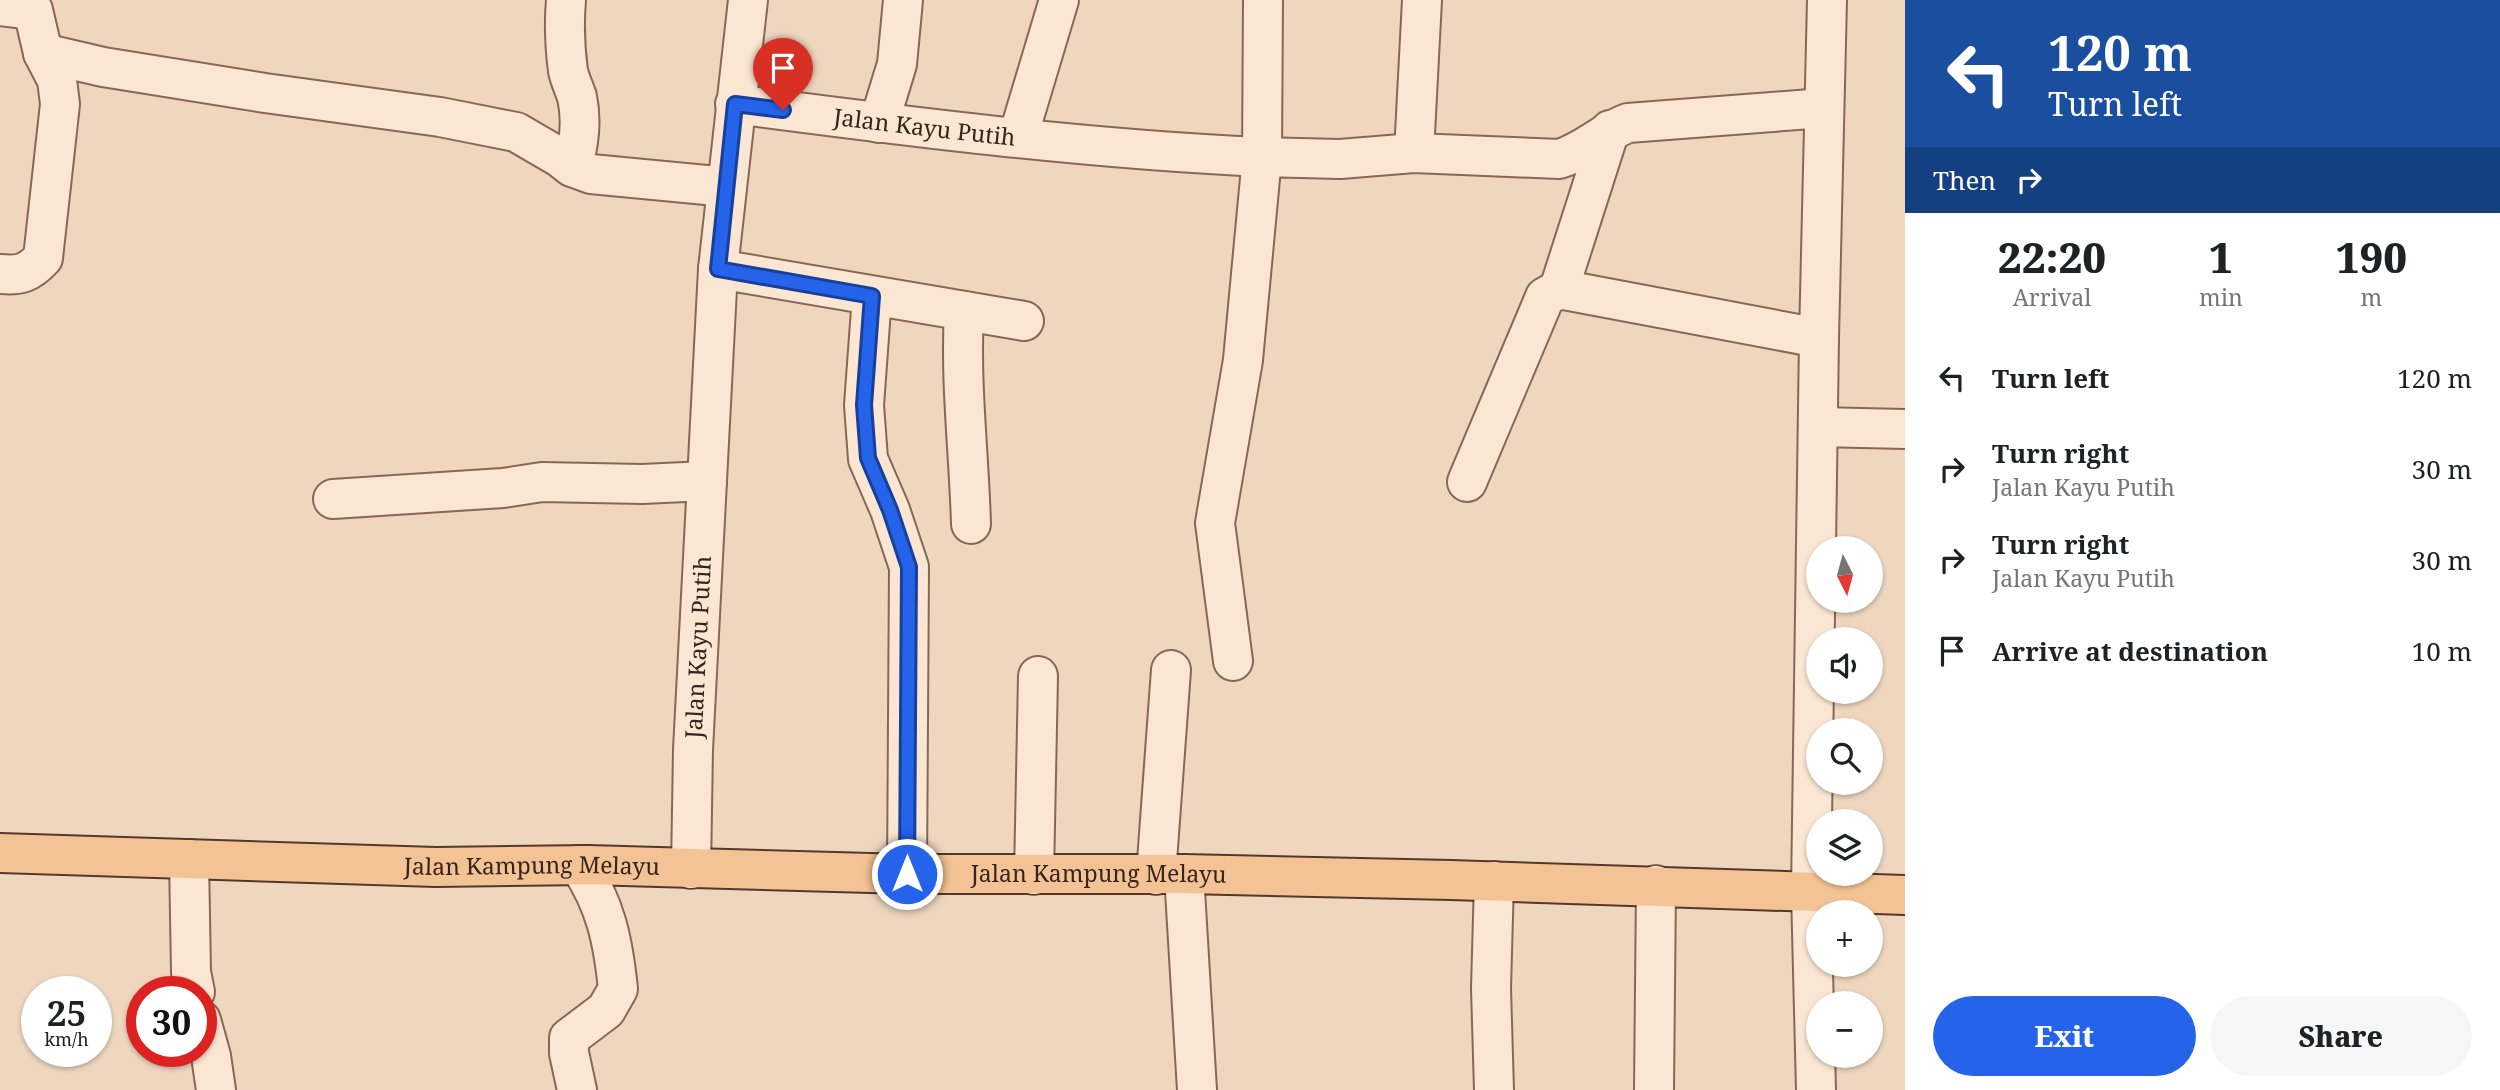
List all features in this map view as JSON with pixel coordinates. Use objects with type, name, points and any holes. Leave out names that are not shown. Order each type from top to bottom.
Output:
[{"type":"main road","name":"Jalan Kampung Melayu","points":[[0,853],[436,867],[596,865],[907,874],[1170,875],[1494,881],[1905,895]]},
{"type":"street","points":[[566,0],[569,74],[579,111],[579,147],[572,167]]},
{"type":"street","points":[[735,104],[748,0]]},
{"type":"street","points":[[878,123],[897,64],[903,0]]},
{"type":"street","points":[[1018,137],[1059,0]]},
{"type":"street","points":[[1233,662],[1215,523],[1243,360],[1262,157],[1263,0]]},
{"type":"street","points":[[1414,153],[1422,0]]},
{"type":"street","points":[[1816,1090],[1811,891],[1827,0]]},
{"type":"street","points":[[0,274],[18,275],[32,271],[43,258],[60,104],[57,80],[23,5]]},
{"type":"street","points":[[43,53],[103,66],[265,93],[440,117],[516,132],[572,167],[591,174],[727,187]]},
{"type":"street","name":"Jalan Kayu Putih","points":[[691,869],[693,750],[718,269],[735,104],[878,123],[1154,152],[1340,159],[1414,153],[1559,159],[1572,155],[1610,130],[1628,123],[1824,108]]},
{"type":"street","points":[[1559,289],[1610,130]]},
{"type":"street","points":[[718,269],[1024,321]]},
{"type":"street","points":[[1467,482],[1545,297],[1559,289],[1819,338]]},
{"type":"street","points":[[872,296],[864,405],[868,458],[890,510],[909,567],[907,874]]},
{"type":"street","points":[[964,312],[964,413],[970,471],[971,524]]},
{"type":"street","points":[[1818,427],[1905,429]]},
{"type":"street","points":[[333,499],[542,482],[642,485],[707,481]]},
{"type":"street","points":[[1171,670],[1170,875],[1197,1090]]},
{"type":"street","points":[[1034,875],[1038,676]]},
{"type":"street","points":[[189,859],[192,976]]},
{"type":"street","points":[[577,1090],[569,1053],[569,1038],[606,1010],[618,989],[610,935],[603,906],[593,885],[596,865]]},
{"type":"street","points":[[1494,881],[1491,988],[1494,1090]]},
{"type":"street","points":[[1654,1090],[1656,885]]},
{"type":"street","points":[[213,1067],[216,1090]]},
{"type":"route","points":[[783,110],[735,104],[718,269],[872,296],[864,405],[868,458],[890,510],[909,567],[907,874]]}]
